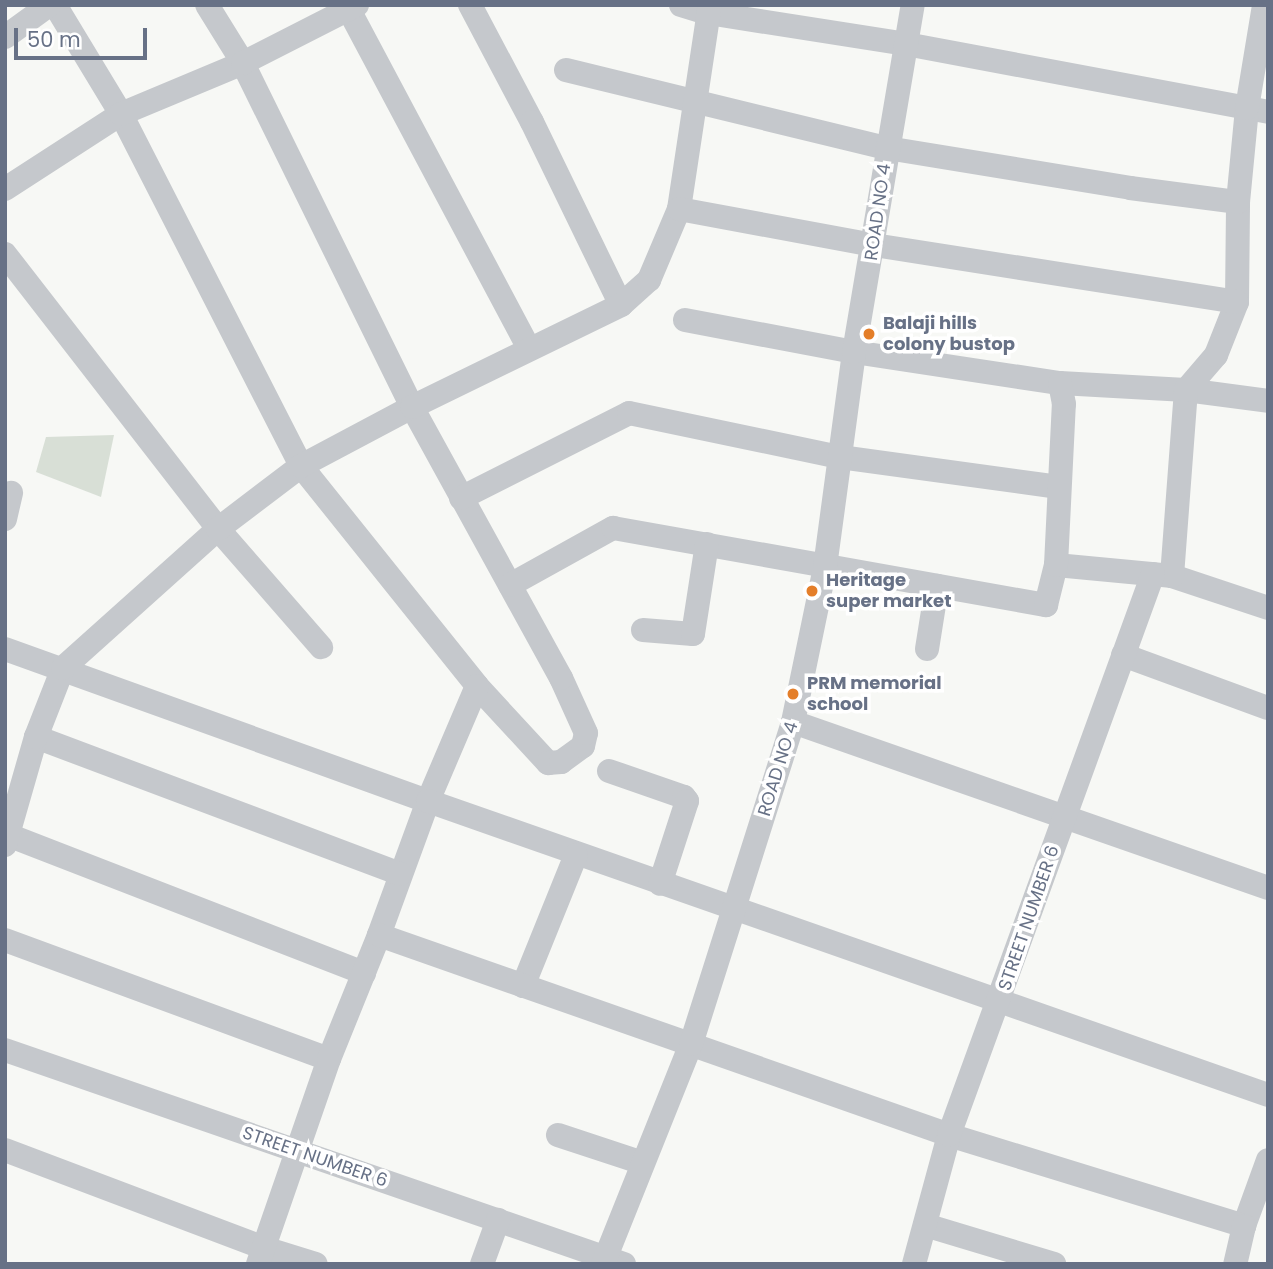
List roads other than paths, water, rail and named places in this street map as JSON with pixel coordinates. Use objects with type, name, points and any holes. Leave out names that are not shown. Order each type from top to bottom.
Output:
[{"type":"street","points":[[5,37],[49,5]]},
{"type":"street","points":[[55,5],[121,114],[301,467],[477,686],[548,763],[561,762],[583,746],[586,733],[510,585],[412,407],[243,63],[207,5]]},
{"type":"street","points":[[470,5],[532,121],[621,304]]},
{"type":"street","points":[[681,5],[1257,110]]},
{"type":"street","name":"ROAD NO 4","points":[[611,1261],[643,1163],[691,1044],[793,722],[825,567],[854,352],[913,5]]},
{"type":"street","points":[[1186,390],[1216,355],[1237,302],[1238,202],[1257,110],[1258,6]]},
{"type":"street","points":[[5,189],[121,114],[243,63],[353,7],[529,349]]},
{"type":"street","points":[[364,973],[7,840],[36,737],[64,668],[218,529],[301,467],[412,407],[621,304],[649,281],[679,209],[709,9]]},
{"type":"street","points":[[566,70],[887,148],[1130,188],[1238,202]]},
{"type":"street","points":[[679,209],[874,245],[1237,302]]},
{"type":"street","points":[[5,254],[218,529],[321,647]]},
{"type":"street","points":[[685,320],[854,352],[1059,383],[1186,390],[1268,401]]},
{"type":"street","points":[[510,585],[613,528],[1046,605],[1055,565],[1064,404],[1059,383]]},
{"type":"street","name":"STREET NUMBER 6","points":[[914,1264],[949,1135],[1000,1000],[1122,655],[1162,575],[1186,390]]},
{"type":"street","points":[[461,498],[629,413],[840,457],[1059,487]]},
{"type":"street","points":[[5,519],[11,493]]},
{"type":"street","points":[[643,630],[693,634],[707,544]]},
{"type":"street","points":[[1055,565],[1162,575],[1268,608]]},
{"type":"street","points":[[928,649],[937,586]]},
{"type":"street","points":[[5,649],[734,911],[1000,1000],[1268,1096]]},
{"type":"street","points":[[1122,655],[1268,708]]},
{"type":"street","points":[[261,1256],[329,1059],[379,935],[428,801],[477,686]]},
{"type":"street","points":[[793,722],[1268,888]]},
{"type":"street","points":[[36,737],[400,874]]},
{"type":"street","points":[[609,771],[684,797],[687,801],[660,884]]},
{"type":"street","points":[[523,986],[576,855]]},
{"type":"street","points":[[379,935],[949,1135],[1244,1226]]},
{"type":"street","points":[[5,940],[329,1059]]},
{"type":"street","name":"STREET NUMBER 6","points":[[5,1050],[611,1261]]},
{"type":"street","points":[[558,1135],[643,1163]]},
{"type":"street","points":[[5,1150],[261,1256],[316,1264]]},
{"type":"street","points":[[1235,1264],[1244,1226],[1268,1160]]},
{"type":"street","points":[[482,1264],[498,1220]]},
{"type":"street","points":[[925,1225],[1054,1264]]},
{"type":"place","name":"Balaji hills colony bustop","points":[[869,334]]},
{"type":"place","name":"Heritage super market","points":[[812,591]]},
{"type":"place","name":"PRM memorial school","points":[[793,694]]}]
